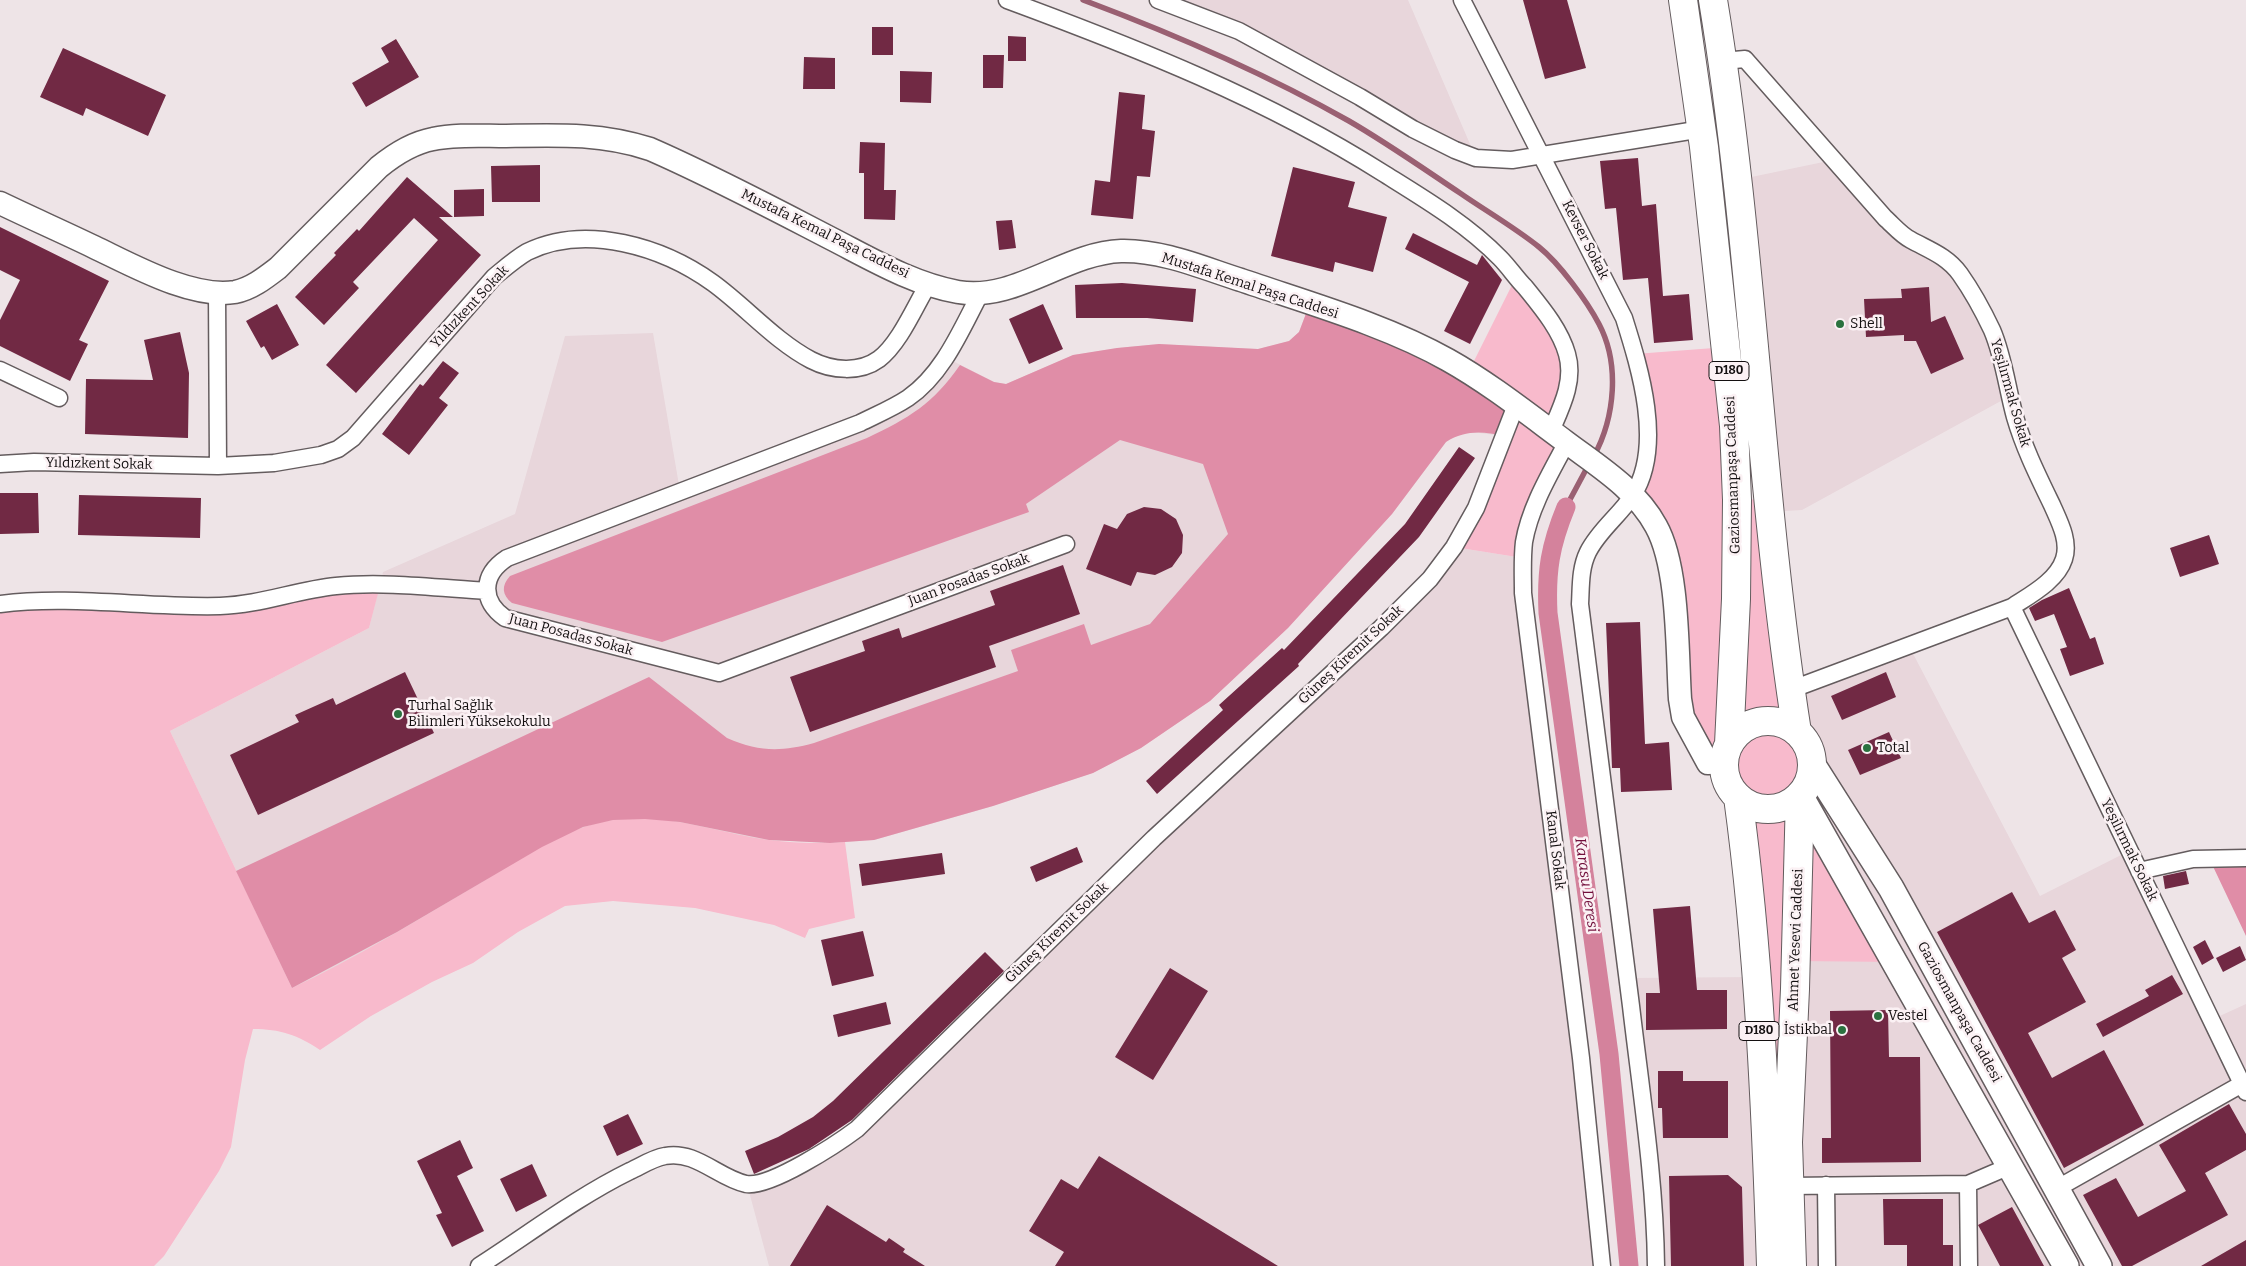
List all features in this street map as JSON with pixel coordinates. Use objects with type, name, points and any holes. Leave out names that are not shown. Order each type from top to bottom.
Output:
[{"type":"highway","name":"Gaziosmanpaşa Caddesi","points":[[1683,0],[1702,130],[1734,426],[1736,599],[1726,753],[1726,781],[1738,797]]},
{"type":"highway","name":"Gaziosmanpaşa Caddesi","points":[[1713,0],[1736,162],[1768,499],[1790,690],[1797,732],[1807,746],[1812,762]]},
{"type":"highway","points":[[1726,753],[1744,728],[1765,721],[1782,724],[1797,732]]},
{"type":"highway","points":[[1738,797],[1752,806],[1769,809],[1786,805],[1800,795],[1809,779],[1812,762]]},
{"type":"highway","name":"Ahmet Yesevi Caddesi","points":[[1792,1266],[1789,1186],[1790,1078],[1796,970],[1800,795]]},
{"type":"highway","name":"D180","points":[[1738,797],[1744,844],[1756,990],[1771,1266]]},
{"type":"main road","name":"Gaziosmanpaşa Caddesi","points":[[1812,762],[1891,888],[2099,1266]]},
{"type":"main road","points":[[1800,795],[2066,1266]]},
{"type":"street","name":"Kanal Sokak","points":[[1007,0],[1116,40],[1202,77],[1325,138],[1423,198],[1480,240],[1500,258],[1540,306],[1560,335],[1568,356],[1568,378],[1565,398],[1565,441],[1530,519],[1524,541],[1523,593],[1580,1048],[1602,1266]]},
{"type":"street","points":[[1158,0],[1239,31],[1455,150],[1476,158],[1512,160],[1702,130]]},
{"type":"street","name":"Kevser Sokak","points":[[1462,0],[1624,318],[1635,354],[1648,424],[1643,474],[1633,495],[1588,552],[1583,567],[1580,604],[1637,1053],[1650,1170],[1656,1266]]},
{"type":"street","name":"Yeşilırmak Sokak","points":[[1723,61],[1745,58],[1885,218],[1909,239],[1947,259],[1960,273],[1992,330],[2000,352],[2016,419],[2027,452],[2056,514],[2064,534],[2066,547],[2064,559],[2056,572],[2042,586],[2012,607],[1790,690]]},
{"type":"street","name":"Mustafa Kemal Paşa Caddesi","points":[[0,203],[151,274],[182,285],[217,292],[235,292],[264,279],[278,268],[393,156],[417,144],[454,136],[585,135],[628,142],[681,163],[890,268],[957,292],[980,294],[1006,288],[1090,257],[1119,251],[1149,253],[1178,260],[1310,304],[1397,336],[1448,360],[1516,405],[1611,476],[1633,495],[1657,527],[1667,553],[1673,590],[1680,699],[1683,717],[1708,763],[1726,753]]},
{"type":"street","name":"Yıldızkent Sokak","points":[[0,464],[34,462],[218,466],[274,463],[321,455],[338,449],[353,438],[494,277],[513,261],[528,252],[568,240],[592,239],[643,248],[678,263],[712,282],[791,347],[811,360],[837,369],[853,369],[865,366],[879,359],[891,348],[929,283]]},
{"type":"street","points":[[217,292],[218,466]]},
{"type":"street","points":[[0,604],[50,602],[223,606],[256,603],[322,588],[345,586],[426,587],[487,591],[492,572],[507,558],[860,423],[909,397],[937,369],[951,348],[980,294]]},
{"type":"street","points":[[0,370],[58,398]]},
{"type":"street","name":"Güneş Kiremit Sokak","points":[[479,1266],[607,1182],[655,1159],[682,1155],[739,1182],[754,1184],[791,1169],[834,1147],[857,1129],[1161,831],[1381,628],[1430,579],[1454,547],[1476,508],[1516,405]]},
{"type":"street","name":"Juan Posadas Sokak","points":[[487,591],[492,606],[505,618],[719,673],[1066,544]]},
{"type":"street","name":"Yeşilırmak Sokak","points":[[2012,607],[2244,1088]]},
{"type":"street","points":[[2139,871],[2194,859],[2246,858]]},
{"type":"street","points":[[2056,1189],[2244,1088]]},
{"type":"street","points":[[1789,1186],[1968,1184],[2010,1166]]},
{"type":"street","points":[[1968,1184],[1969,1266]]},
{"type":"street","points":[[1826,1185],[1827,1266]]},
{"type":"shaded area","points":[[1158,0],[1408,0],[1476,158],[1360,97]]},
{"type":"shaded area","points":[[1833,160],[1929,248],[1975,297],[2010,396],[1802,510],[1769,512],[1737,180]]},
{"type":"shaded area","points":[[1516,277],[1568,356],[1551,431],[1567,442],[1523,558],[1454,547],[1516,405],[1468,373]]},
{"type":"shaded area","points":[[1310,303],[1504,436],[1471,432],[1458,434],[1446,442],[1392,514],[1288,628],[1210,701],[1141,748],[1093,773],[993,806],[874,840],[830,843],[769,840],[292,988],[170,731],[369,628],[383,572],[515,514],[565,336],[653,333],[680,491],[886,411],[945,357],[994,382],[1006,384],[1073,355],[1117,348],[1159,344],[1258,349],[1289,341],[1299,332]]},
{"type":"shaded area","points":[[1310,303],[1516,405],[1504,436],[1474,433],[1460,435],[1446,442],[1392,514],[1288,628],[1210,701],[1141,748],[1093,773],[993,806],[874,840],[830,843],[769,840],[680,822],[645,819],[613,820],[583,827],[542,847],[397,932],[292,988],[236,871],[649,677],[727,738],[739,743],[760,748],[780,749],[814,743],[1018,671],[1011,650],[1084,624],[1091,645],[1150,624],[1228,534],[1203,464],[1120,440],[1026,504],[1029,512],[662,642],[512,603],[506,597],[504,590],[505,583],[510,576],[867,438],[919,409],[940,390],[960,365],[994,382],[1006,384],[1073,355],[1117,348],[1159,344],[1258,349],[1289,341],[1299,332]]},
{"type":"shaded area","points":[[1727,347],[1737,500],[1768,499],[1803,738],[1808,750],[1810,763],[1805,789],[1896,962],[1796,961],[1790,1078],[1761,1077],[1731,790],[1724,772],[1683,717],[1673,590],[1645,510],[1635,354]]},
{"type":"shaded area","points":[[1454,547],[1523,558],[1602,1266],[769,1266],[747,1184],[834,1147]]},
{"type":"shaded area","points":[[380,586],[369,628],[170,731],[292,988],[386,939],[559,837],[595,824],[613,820],[633,818],[672,821],[778,841],[845,842],[855,918],[809,929],[805,938],[774,925],[695,908],[613,901],[565,906],[518,932],[473,963],[432,982],[371,1016],[320,1050],[304,1040],[288,1034],[272,1030],[253,1029],[245,1060],[231,1147],[219,1171],[164,1256],[154,1266],[0,1266],[0,604],[199,606]]},
{"type":"shaded area","points":[[1909,646],[2040,896],[2129,851],[2211,1020],[2246,1004],[2246,1266],[1656,1266],[1628,978],[1755,977],[1803,738],[1790,690]]},
{"type":"shaded area","points":[[2209,858],[2246,858],[2246,936]]},
{"type":"building","points":[[1523,0],[1567,0],[1586,68],[1545,79]]},
{"type":"building","points":[[872,27],[893,27],[893,55],[872,55]]},
{"type":"building","points":[[1008,36],[1026,37],[1026,61],[1008,61]]},
{"type":"building","points":[[396,39],[419,77],[366,107],[352,83],[389,62],[381,48]]},
{"type":"building","points":[[63,48],[166,95],[148,136],[86,108],[83,116],[40,97]]},
{"type":"building","points":[[983,55],[1004,55],[1003,88],[983,88]]},
{"type":"building","points":[[804,57],[835,58],[835,89],[803,89]]},
{"type":"building","points":[[900,71],[932,72],[931,103],[900,102]]},
{"type":"building","points":[[1119,92],[1145,95],[1142,129],[1155,131],[1150,177],[1137,176],[1133,219],[1091,215],[1095,180],[1110,182]]},
{"type":"building","points":[[860,142],[885,143],[884,190],[896,190],[895,220],[864,219],[864,173],[859,173]]},
{"type":"building","points":[[1638,158],[1642,206],[1656,204],[1663,296],[1689,294],[1693,340],[1654,343],[1648,278],[1623,280],[1616,208],[1605,209],[1600,161]]},
{"type":"building","points":[[540,165],[540,202],[492,202],[491,166]]},
{"type":"building","points":[[1293,167],[1355,182],[1348,207],[1387,217],[1373,272],[1335,262],[1333,272],[1271,256]]},
{"type":"building","points":[[407,177],[453,217],[439,217],[481,255],[356,393],[326,365],[438,240],[414,218],[353,282],[359,288],[324,325],[295,297],[336,255],[334,253],[357,229],[359,231]]},
{"type":"building","points":[[484,189],[484,216],[454,217],[454,190]]},
{"type":"building","points":[[1012,220],[1016,248],[999,250],[996,221]]},
{"type":"building","points":[[0,227],[109,281],[79,340],[88,344],[70,381],[0,346],[0,320],[20,280],[0,270]]},
{"type":"building","points":[[1413,233],[1477,265],[1482,255],[1502,280],[1470,344],[1444,331],[1469,282],[1405,249]]},
{"type":"building","points":[[1122,283],[1196,289],[1193,322],[1147,318],[1076,318],[1075,285]]},
{"type":"building","points":[[1929,287],[1931,322],[1945,316],[1964,359],[1931,374],[1916,341],[1904,341],[1904,335],[1866,337],[1864,299],[1902,298],[1901,289]]},
{"type":"building","points":[[277,304],[299,345],[272,360],[264,346],[261,348],[246,321]]},
{"type":"building","points":[[1043,304],[1063,349],[1029,364],[1009,319]]},
{"type":"building","points":[[180,332],[189,373],[188,438],[85,434],[86,379],[153,380],[144,340]]},
{"type":"building","points":[[443,361],[459,373],[439,398],[448,405],[409,455],[382,434],[420,384],[423,386]]},
{"type":"building","points":[[1459,447],[1475,458],[1419,537],[1298,664],[1299,666],[1157,794],[1146,781],[1223,710],[1219,705],[1282,648],[1284,650],[1405,524]]},
{"type":"building","points":[[0,493],[38,493],[39,533],[0,534]]},
{"type":"building","points":[[79,495],[201,498],[200,538],[78,535]]},
{"type":"building","points":[[1144,507],[1161,509],[1176,519],[1183,535],[1182,553],[1172,567],[1155,575],[1137,572],[1131,586],[1086,569],[1104,524],[1117,529],[1127,514]]},
{"type":"building","points":[[2209,535],[2219,564],[2180,577],[2170,548]]},
{"type":"building","points":[[1063,565],[1080,614],[989,646],[996,667],[810,732],[790,677],[865,651],[862,641],[899,628],[902,638],[995,605],[990,591]]},
{"type":"building","points":[[2069,588],[2090,639],[2095,637],[2104,664],[2070,676],[2060,649],[2067,647],[2054,614],[2035,621],[2029,608]]},
{"type":"building","points":[[1640,622],[1645,744],[1669,742],[1672,790],[1621,792],[1620,768],[1612,768],[1606,623]]},
{"type":"building","points":[[405,672],[434,733],[258,815],[230,755],[299,722],[295,715],[333,698],[336,705]]},
{"type":"building","points":[[1886,672],[1896,697],[1842,720],[1831,696]]},
{"type":"building","points":[[1889,732],[1901,758],[1860,775],[1848,750]]},
{"type":"building","points":[[1077,847],[1083,862],[1036,882],[1030,867]]},
{"type":"building","points":[[942,853],[945,874],[862,886],[859,864]]},
{"type":"building","points":[[2186,871],[2189,884],[2165,889],[2163,876]]},
{"type":"building","points":[[2012,892],[2029,923],[2055,910],[2076,950],[2062,958],[2086,1002],[2028,1033],[2052,1078],[2104,1050],[2144,1125],[2064,1168],[1937,932]]},
{"type":"building","points":[[1690,906],[1697,990],[1727,990],[1727,1029],[1646,1030],[1646,993],[1660,993],[1653,909]]},
{"type":"building","points":[[863,931],[874,976],[832,986],[821,940]]},
{"type":"building","points":[[2205,940],[2214,958],[2202,965],[2193,947]]},
{"type":"building","points":[[2240,946],[2246,960],[2223,972],[2216,958]]},
{"type":"building","points":[[985,952],[1004,971],[852,1120],[809,1149],[754,1174],[745,1151],[778,1137],[813,1117],[833,1101]]},
{"type":"building","points":[[1170,968],[1208,991],[1153,1080],[1115,1057]]},
{"type":"building","points":[[2172,975],[2183,994],[2103,1037],[2096,1024],[2149,996],[2145,990]]},
{"type":"building","points":[[886,1002],[891,1024],[838,1037],[833,1015]]},
{"type":"building","points":[[1888,1010],[1889,1057],[1920,1057],[1921,1162],[1822,1163],[1822,1138],[1831,1138],[1830,1011]]},
{"type":"building","points":[[1658,1071],[1683,1071],[1683,1081],[1728,1081],[1728,1138],[1663,1138],[1662,1108],[1658,1108]]},
{"type":"building","points":[[2229,1104],[2246,1134],[2246,1150],[2205,1173],[2228,1215],[2132,1266],[2122,1266],[2083,1195],[2116,1178],[2138,1217],[2186,1191],[2159,1145]]},
{"type":"building","points":[[628,1114],[643,1144],[617,1156],[603,1126]]},
{"type":"building","points":[[460,1140],[473,1168],[457,1176],[484,1231],[452,1247],[436,1215],[442,1213],[417,1161]]},
{"type":"building","points":[[1099,1156],[1278,1266],[1055,1266],[1064,1252],[1029,1231],[1061,1179],[1078,1189]]},
{"type":"building","points":[[532,1164],[547,1196],[516,1212],[500,1179]]},
{"type":"building","points":[[1728,1175],[1742,1187],[1744,1266],[1671,1266],[1669,1176]]},
{"type":"building","points":[[1883,1199],[1943,1199],[1943,1245],[1953,1245],[1953,1266],[1907,1266],[1907,1245],[1884,1245]]},
{"type":"building","points":[[827,1205],[886,1242],[889,1238],[905,1249],[903,1252],[925,1266],[790,1266]]},
{"type":"building","points":[[2012,1207],[2044,1266],[2000,1266],[1978,1225]]},
{"type":"building","points":[[2246,1240],[2246,1266],[2201,1266]]},
{"type":"waterway","points":[[1083,0],[1151,26],[1218,55],[1317,103],[1391,147],[1520,233],[1547,254],[1572,283],[1594,315],[1606,340],[1610,356],[1612,373],[1610,408],[1607,425],[1594,456]]},
{"type":"waterway","points":[[1566,507],[1589,464]]},
{"type":"waterway","name":"Karasu Deresi","points":[[1566,507],[1556,534],[1550,559],[1548,613],[1609,1054],[1629,1266]]},
{"type":"place","name":"Shell","points":[[1840,324]]},
{"type":"place","name":"Turhal Sağlık Bilimleri Yüksekokulu","points":[[398,714]]},
{"type":"place","name":"Total","points":[[1867,748]]},
{"type":"place","name":"Vestel","points":[[1878,1016]]},
{"type":"place","name":"İstikbal","points":[[1842,1030]]}]
